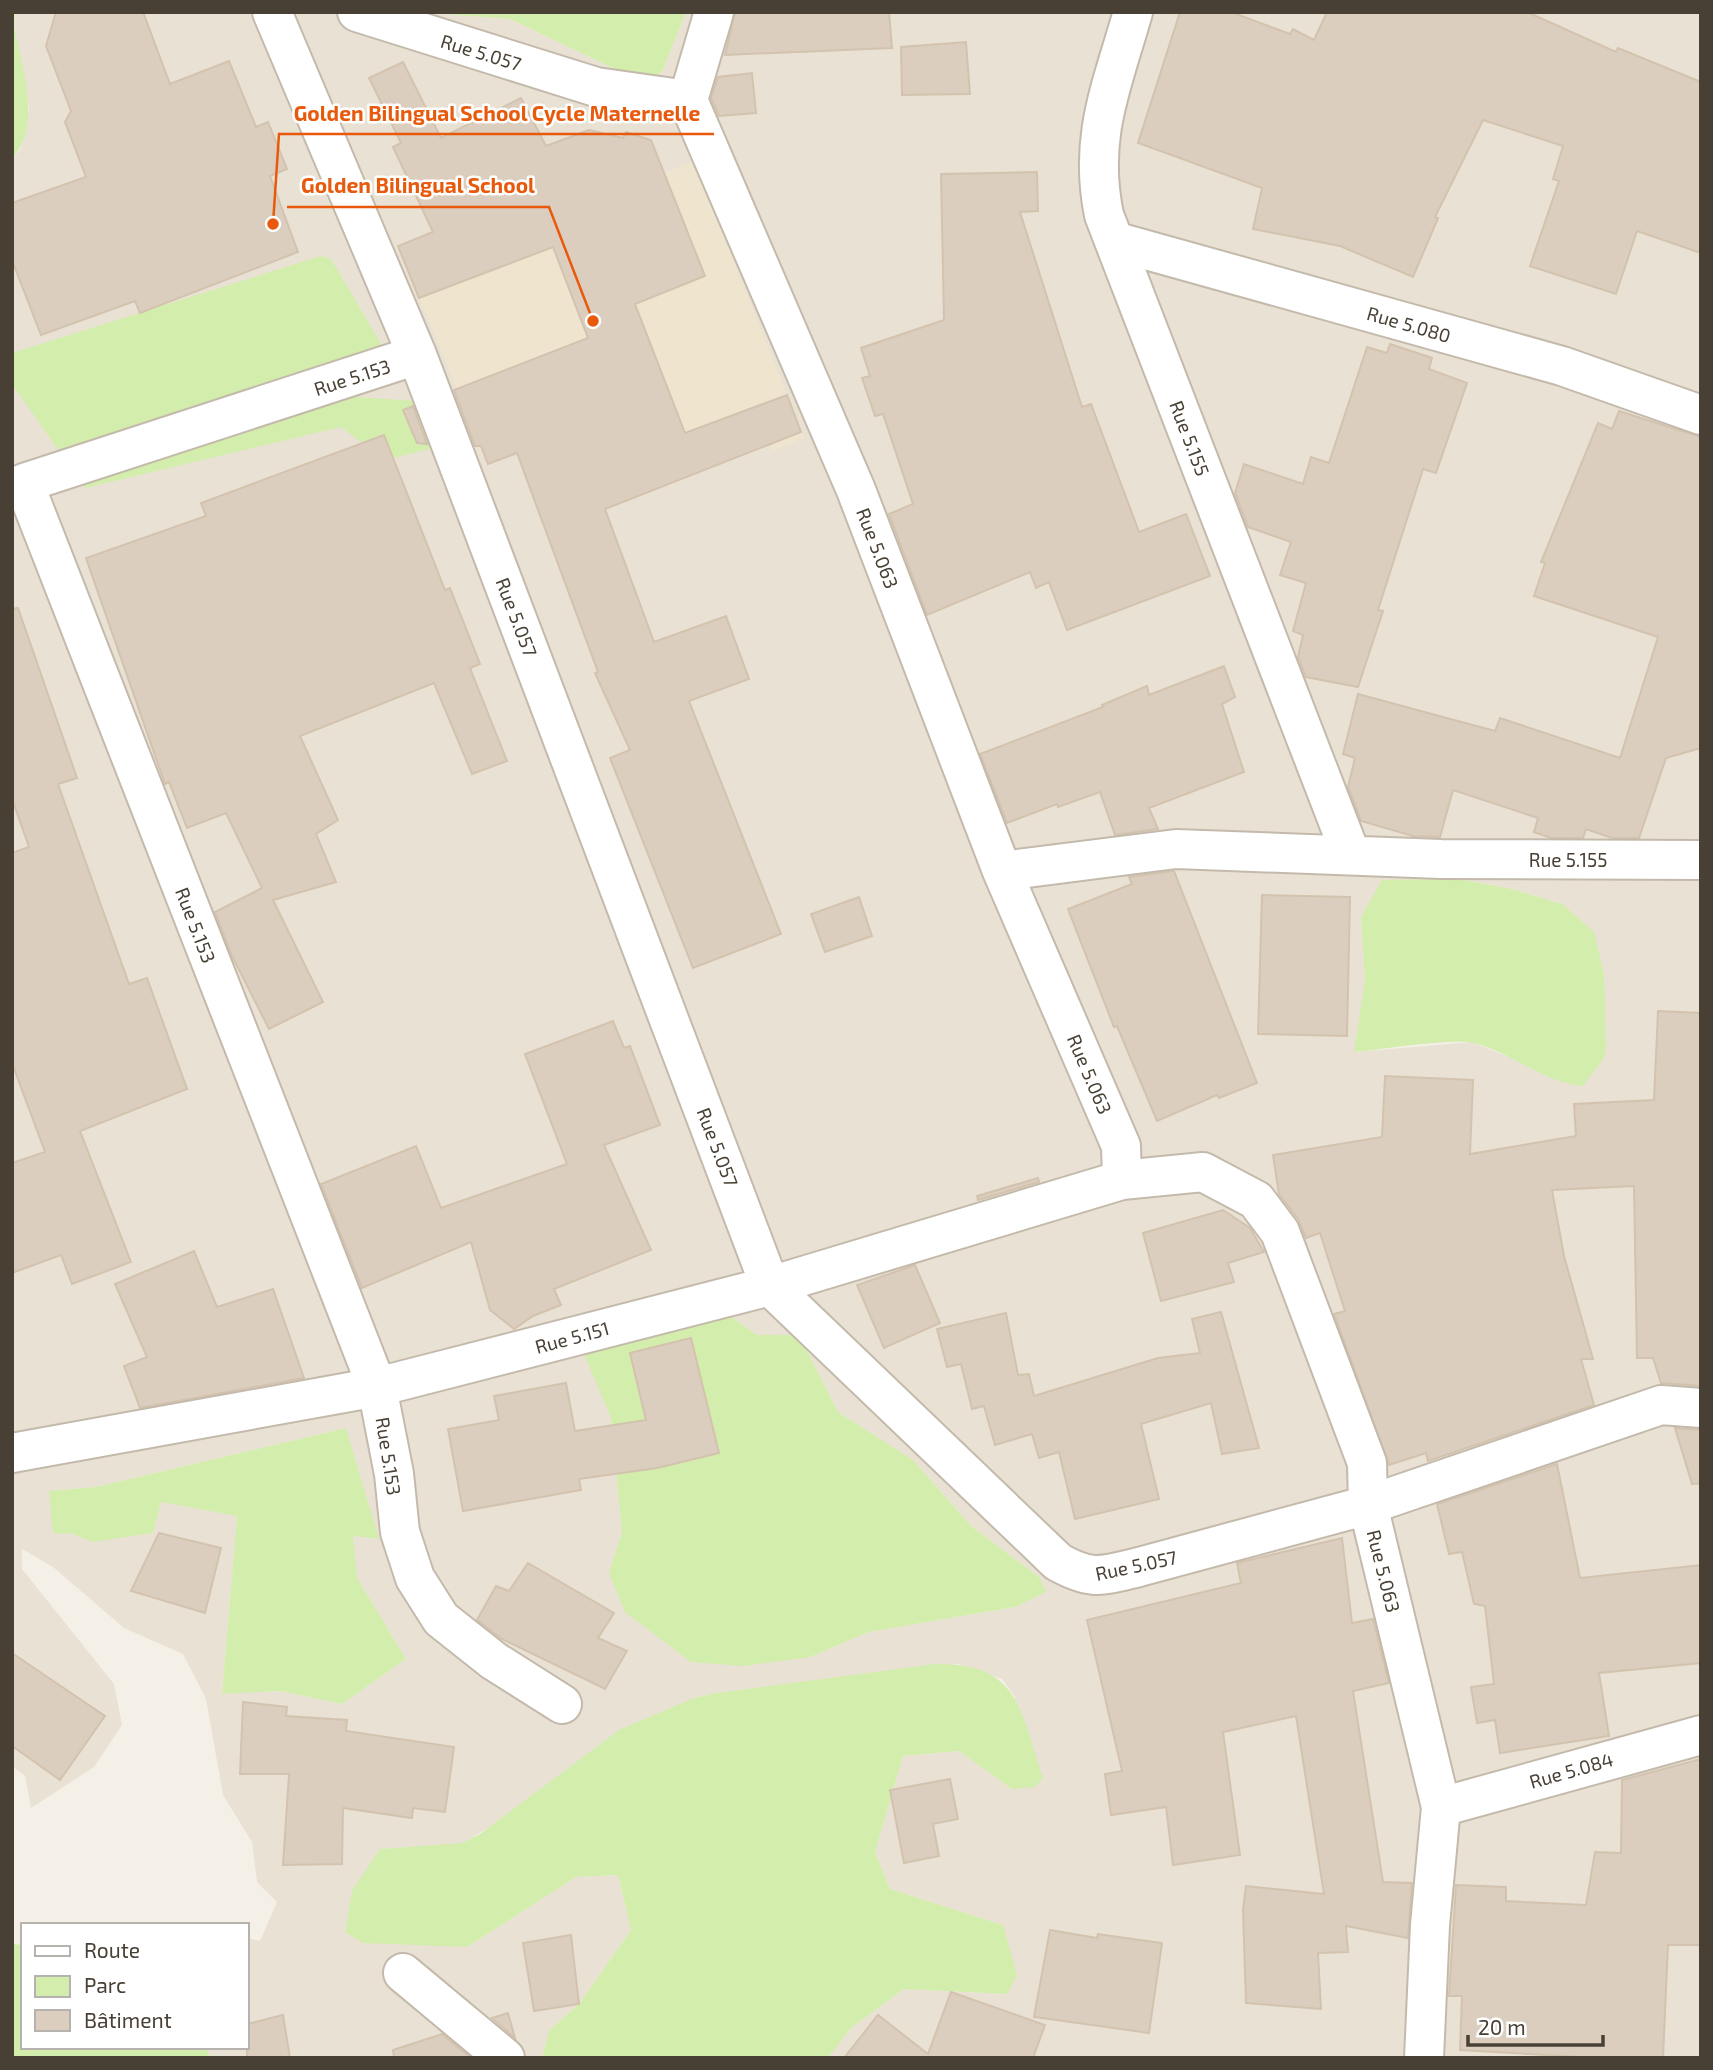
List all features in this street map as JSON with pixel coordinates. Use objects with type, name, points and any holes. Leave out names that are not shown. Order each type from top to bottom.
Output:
[{"type":"street","name":"Rue 5.057","points":[[272,12],[418,355],[770,1286],[1058,1562],[1081,1575],[1103,1576],[1368,1506],[1661,1405],[1701,1408]]},
{"type":"street","name":"Rue 5.057","points":[[357,12],[596,87],[688,100]]},
{"type":"street","points":[[688,100],[714,12]]},
{"type":"street","name":"Rue 5.155","points":[[1133,12],[1098,135],[1097,180],[1114,241],[1351,855]]},
{"type":"street","name":"Rue 5.063","points":[[688,100],[856,490],[1002,871],[1121,1146],[1122,1180],[1203,1172],[1256,1200],[1280,1232],[1367,1463],[1368,1506],[1441,1807],[1430,1925],[1423,2058]]},
{"type":"street","name":"Rue 5.080","points":[[1114,241],[1562,366],[1701,415]]},
{"type":"street","name":"Rue 5.153","points":[[418,355],[16,474],[377,1387],[394,1474],[400,1532],[415,1578],[441,1619],[494,1661],[562,1704]]},
{"type":"street","name":"Rue 5.155","points":[[1002,871],[1176,849],[1441,859],[1701,860]]},
{"type":"street","name":"Rue 5.151","points":[[12,1453],[377,1387],[770,1286],[1122,1180]]},
{"type":"street","name":"Rue 5.084","points":[[1441,1807],[1701,1735]]},
{"type":"street","points":[[404,1973],[505,2058]]},
{"type":"shaded area","points":[[16,12],[417,12],[510,19],[642,82],[662,72],[686,12],[1701,12],[1701,2058],[828,2058],[851,2028],[904,1989],[1007,1994],[1003,1925],[890,1889],[875,1852],[903,1756],[959,1751],[1012,1789],[1015,1697],[1002,1679],[958,1664],[716,1693],[694,1698],[462,1844],[380,1849],[467,1947],[576,1877],[618,1875],[631,1930],[579,2004],[549,2031],[542,2058],[211,2058],[206,2049],[248,2049],[248,1938],[260,1941],[277,1902],[257,1882],[252,1842],[223,1795],[206,1699],[183,1654],[124,1628],[53,1567],[22,1549],[22,1569],[114,1684],[122,1725],[94,1767],[31,1808],[25,1776],[12,1766],[12,159],[20,150],[29,108],[14,25]],"holes":[[[1459,879],[1512,889],[1562,904],[1515,1059],[1471,1042],[1355,1052],[1365,981],[1361,917]],[[726,1313],[757,1335],[799,1335],[838,1412],[913,1460],[971,1526],[1039,1577],[1015,1607],[869,1632],[810,1657],[609,1573],[622,1532],[611,1418]],[[346,1428],[378,1539],[353,1536],[356,1578],[406,1659],[342,1704],[280,1691],[222,1693],[237,1516],[161,1501],[92,1542],[73,1534],[49,1491],[96,1487]]]},
{"type":"shaded area","points":[[601,132],[623,138],[626,132],[664,173],[694,162],[804,438],[772,451],[769,444],[656,489],[624,411],[488,464],[398,246],[557,184],[561,140],[581,133],[584,140]]},
{"type":"green space","points":[[12,12],[16,12],[14,25],[25,76],[28,112],[21,145],[12,159]]},
{"type":"green space","points":[[417,12],[686,12],[662,72],[642,82],[510,19]]},
{"type":"green space","points":[[321,256],[331,259],[381,344],[356,397],[416,401],[433,448],[386,460],[341,427],[85,488],[12,384],[12,353]]},
{"type":"green space","points":[[1459,879],[1512,889],[1562,904],[1594,932],[1604,974],[1606,1048],[1604,1058],[1583,1086],[1554,1079],[1501,1053],[1473,1043],[1433,1043],[1354,1052],[1365,981],[1361,917],[1382,880]]},
{"type":"green space","points":[[726,1313],[757,1335],[799,1335],[838,1412],[913,1460],[971,1526],[1039,1577],[1046,1592],[1015,1607],[869,1632],[810,1657],[743,1666],[691,1662],[625,1612],[609,1573],[622,1532],[611,1418],[580,1344]]},
{"type":"green space","points":[[346,1428],[379,1539],[353,1536],[357,1578],[406,1659],[342,1704],[280,1691],[222,1694],[237,1516],[161,1502],[153,1533],[92,1542],[73,1534],[53,1533],[49,1491],[96,1487]]},
{"type":"green space","points":[[935,1664],[963,1666],[985,1672],[1001,1682],[1013,1696],[1021,1712],[1043,1778],[1035,1787],[1012,1789],[959,1751],[903,1756],[875,1852],[890,1889],[1003,1925],[1017,1975],[1007,1994],[904,1989],[851,2028],[828,2058],[542,2058],[549,2031],[579,2004],[631,1930],[618,1875],[576,1877],[467,1947],[363,1943],[345,1932],[352,1891],[380,1849],[462,1843],[480,1834],[619,1730],[694,1698],[716,1693]]},
{"type":"green space","points":[[12,1944],[21,1945],[21,2049],[206,2049],[211,2058],[12,2058]]},
{"type":"building","points":[[56,12],[143,12],[170,84],[229,61],[256,127],[268,122],[287,169],[270,176],[298,252],[140,313],[135,301],[41,335],[12,260],[12,203],[86,177],[65,122],[71,111],[46,46]]},
{"type":"building","points":[[735,12],[889,12],[892,48],[725,55]]},
{"type":"building","points":[[1180,12],[1231,12],[1290,34],[1293,29],[1314,40],[1327,12],[1527,12],[1616,52],[1618,48],[1701,82],[1701,253],[1637,231],[1616,294],[1530,266],[1559,181],[1553,179],[1563,146],[1483,120],[1435,217],[1438,218],[1413,277],[1340,246],[1253,229],[1262,188],[1138,143]]},
{"type":"building","points":[[966,42],[970,94],[902,95],[901,47]]},
{"type":"building","points":[[403,62],[441,138],[521,98],[546,146],[589,130],[623,138],[626,132],[651,140],[705,276],[635,304],[685,433],[787,395],[801,432],[605,509],[654,642],[726,616],[749,679],[689,701],[781,934],[693,968],[610,758],[630,750],[595,673],[598,672],[517,453],[488,464],[481,446],[475,446],[454,390],[588,338],[553,247],[419,298],[398,246],[433,232],[393,147],[401,143],[369,78]]},
{"type":"building","points":[[752,73],[756,113],[719,116],[711,98],[718,77]]},
{"type":"building","points":[[1037,172],[1038,211],[1020,212],[1082,407],[1091,404],[1139,532],[1186,514],[1210,576],[1067,630],[1049,582],[1036,588],[1030,572],[927,615],[889,514],[913,504],[883,414],[875,416],[862,378],[870,376],[861,348],[944,320],[941,174]]},
{"type":"building","points":[[1390,344],[1432,358],[1429,369],[1467,383],[1436,473],[1423,469],[1378,610],[1383,611],[1358,687],[1306,677],[1298,657],[1303,635],[1293,631],[1306,583],[1280,575],[1291,542],[1248,527],[1235,493],[1244,464],[1303,484],[1311,457],[1329,463],[1367,347],[1387,353]]},
{"type":"building","points":[[413,406],[427,444],[417,443],[403,410]]},
{"type":"building","points":[[1619,411],[1701,437],[1701,748],[1666,758],[1639,838],[1612,838],[1586,829],[1583,838],[1551,838],[1534,832],[1538,818],[1453,790],[1440,837],[1413,836],[1361,821],[1348,787],[1355,758],[1343,754],[1358,694],[1495,731],[1500,718],[1620,758],[1658,637],[1534,596],[1545,563],[1541,562],[1598,423],[1612,429]]},
{"type":"building","points":[[384,435],[445,590],[450,588],[480,664],[470,668],[507,761],[472,774],[434,683],[300,736],[338,820],[316,834],[336,882],[273,900],[323,1002],[269,1029],[231,954],[215,912],[262,888],[226,813],[187,828],[169,782],[165,784],[86,558],[206,516],[201,503]]},
{"type":"building","points":[[18,608],[77,778],[58,784],[129,984],[147,978],[187,1089],[80,1131],[131,1262],[72,1284],[61,1255],[12,1273],[12,1163],[45,1152],[12,1063],[12,853],[29,847],[12,799],[12,609]]},
{"type":"building","points":[[1224,666],[1235,697],[1222,704],[1244,772],[1149,808],[1158,829],[1115,835],[1100,792],[1058,807],[1057,804],[1007,823],[980,754],[1103,707],[1102,705],[1147,686],[1149,695]]},
{"type":"building","points":[[1174,871],[1257,1083],[1219,1098],[1217,1095],[1157,1121],[1117,1026],[1114,1027],[1068,909],[1132,884],[1129,877]]},
{"type":"building","points":[[1262,895],[1350,897],[1347,1036],[1258,1034]]},
{"type":"building","points":[[859,897],[872,936],[825,952],[811,914]]},
{"type":"building","points":[[1658,1011],[1701,1013],[1701,1386],[1661,1383],[1653,1358],[1637,1358],[1634,1186],[1552,1190],[1564,1256],[1593,1359],[1581,1359],[1594,1405],[1428,1461],[1426,1453],[1389,1465],[1334,1314],[1345,1311],[1320,1233],[1306,1238],[1298,1219],[1279,1194],[1273,1155],[1382,1137],[1385,1076],[1473,1080],[1470,1154],[1576,1136],[1574,1104],[1654,1100]]},
{"type":"building","points":[[613,1021],[624,1048],[630,1046],[660,1125],[604,1145],[651,1250],[554,1289],[561,1305],[533,1316],[514,1329],[490,1310],[471,1242],[362,1288],[321,1184],[416,1146],[441,1208],[567,1164],[525,1054]]},
{"type":"building","points":[[1038,1178],[1039,1182],[978,1200],[977,1196]]},
{"type":"building","points":[[1223,1210],[1250,1228],[1264,1252],[1228,1263],[1234,1282],[1161,1301],[1143,1233]]},
{"type":"building","points":[[194,1251],[217,1307],[273,1289],[304,1378],[140,1408],[124,1366],[147,1357],[115,1284]]},
{"type":"building","points":[[915,1265],[940,1323],[884,1348],[857,1285]]},
{"type":"building","points":[[1221,1312],[1259,1448],[1222,1454],[1211,1403],[1141,1424],[1159,1499],[1075,1519],[1059,1452],[1039,1458],[1032,1434],[995,1445],[984,1406],[972,1409],[961,1364],[947,1367],[937,1329],[1006,1313],[1018,1375],[1029,1374],[1034,1396],[1158,1358],[1200,1353],[1192,1319]]},
{"type":"building","points":[[691,1338],[719,1453],[657,1468],[579,1479],[581,1490],[463,1511],[448,1429],[499,1420],[494,1396],[566,1383],[575,1431],[646,1420],[630,1353]]},
{"type":"building","points":[[1675,1428],[1701,1430],[1701,1483],[1692,1484]]},
{"type":"building","points":[[1557,1464],[1580,1578],[1701,1565],[1701,1663],[1599,1673],[1609,1736],[1500,1753],[1495,1720],[1477,1723],[1471,1687],[1494,1684],[1485,1606],[1474,1604],[1462,1552],[1449,1554],[1437,1504]]},
{"type":"building","points":[[159,1533],[221,1548],[205,1613],[131,1591]]},
{"type":"building","points":[[1342,1538],[1352,1623],[1373,1619],[1389,1683],[1353,1691],[1383,1882],[1412,1883],[1408,1938],[1346,1926],[1348,1952],[1318,1953],[1321,2009],[1246,2003],[1243,1910],[1246,1886],[1324,1894],[1296,1716],[1223,1732],[1240,1855],[1173,1865],[1166,1807],[1111,1815],[1105,1774],[1122,1771],[1087,1620],[1241,1583],[1237,1563]]},
{"type":"building","points":[[528,1563],[614,1613],[598,1638],[627,1651],[605,1689],[502,1639],[477,1620],[496,1586],[509,1591]]},
{"type":"building","points":[[12,1653],[105,1716],[60,1780],[12,1746]]},
{"type":"building","points":[[243,1702],[287,1707],[286,1716],[347,1720],[346,1731],[454,1747],[445,1812],[413,1808],[412,1818],[343,1808],[342,1864],[283,1865],[289,1774],[240,1774]]},
{"type":"building","points":[[1701,1759],[1701,1945],[1668,1945],[1663,2058],[1599,2058],[1460,2050],[1462,1996],[1449,1996],[1456,1885],[1506,1887],[1506,1901],[1586,1905],[1595,1852],[1621,1853],[1622,1780]]},
{"type":"building","points":[[950,1779],[958,1819],[933,1824],[939,1856],[904,1863],[890,1790]]},
{"type":"building","points":[[1050,1930],[1097,1938],[1098,1934],[1162,1943],[1149,2033],[1034,2017]]},
{"type":"building","points":[[571,1935],[579,2004],[534,2011],[523,1943]]},
{"type":"building","points":[[951,1992],[1045,2025],[1033,2058],[844,2058],[878,2015],[928,2054]]},
{"type":"building","points":[[508,2013],[515,2038],[492,2018]]},
{"type":"building","points":[[283,2015],[290,2058],[247,2058],[248,2024]]},
{"type":"building","points":[[442,2034],[471,2058],[394,2058],[393,2050]]},
{"type":"place","name":"Golden Bilingual School Cycle Maternelle","points":[[273,224]]},
{"type":"place","name":"Golden Bilingual School","points":[[593,321]]}]
